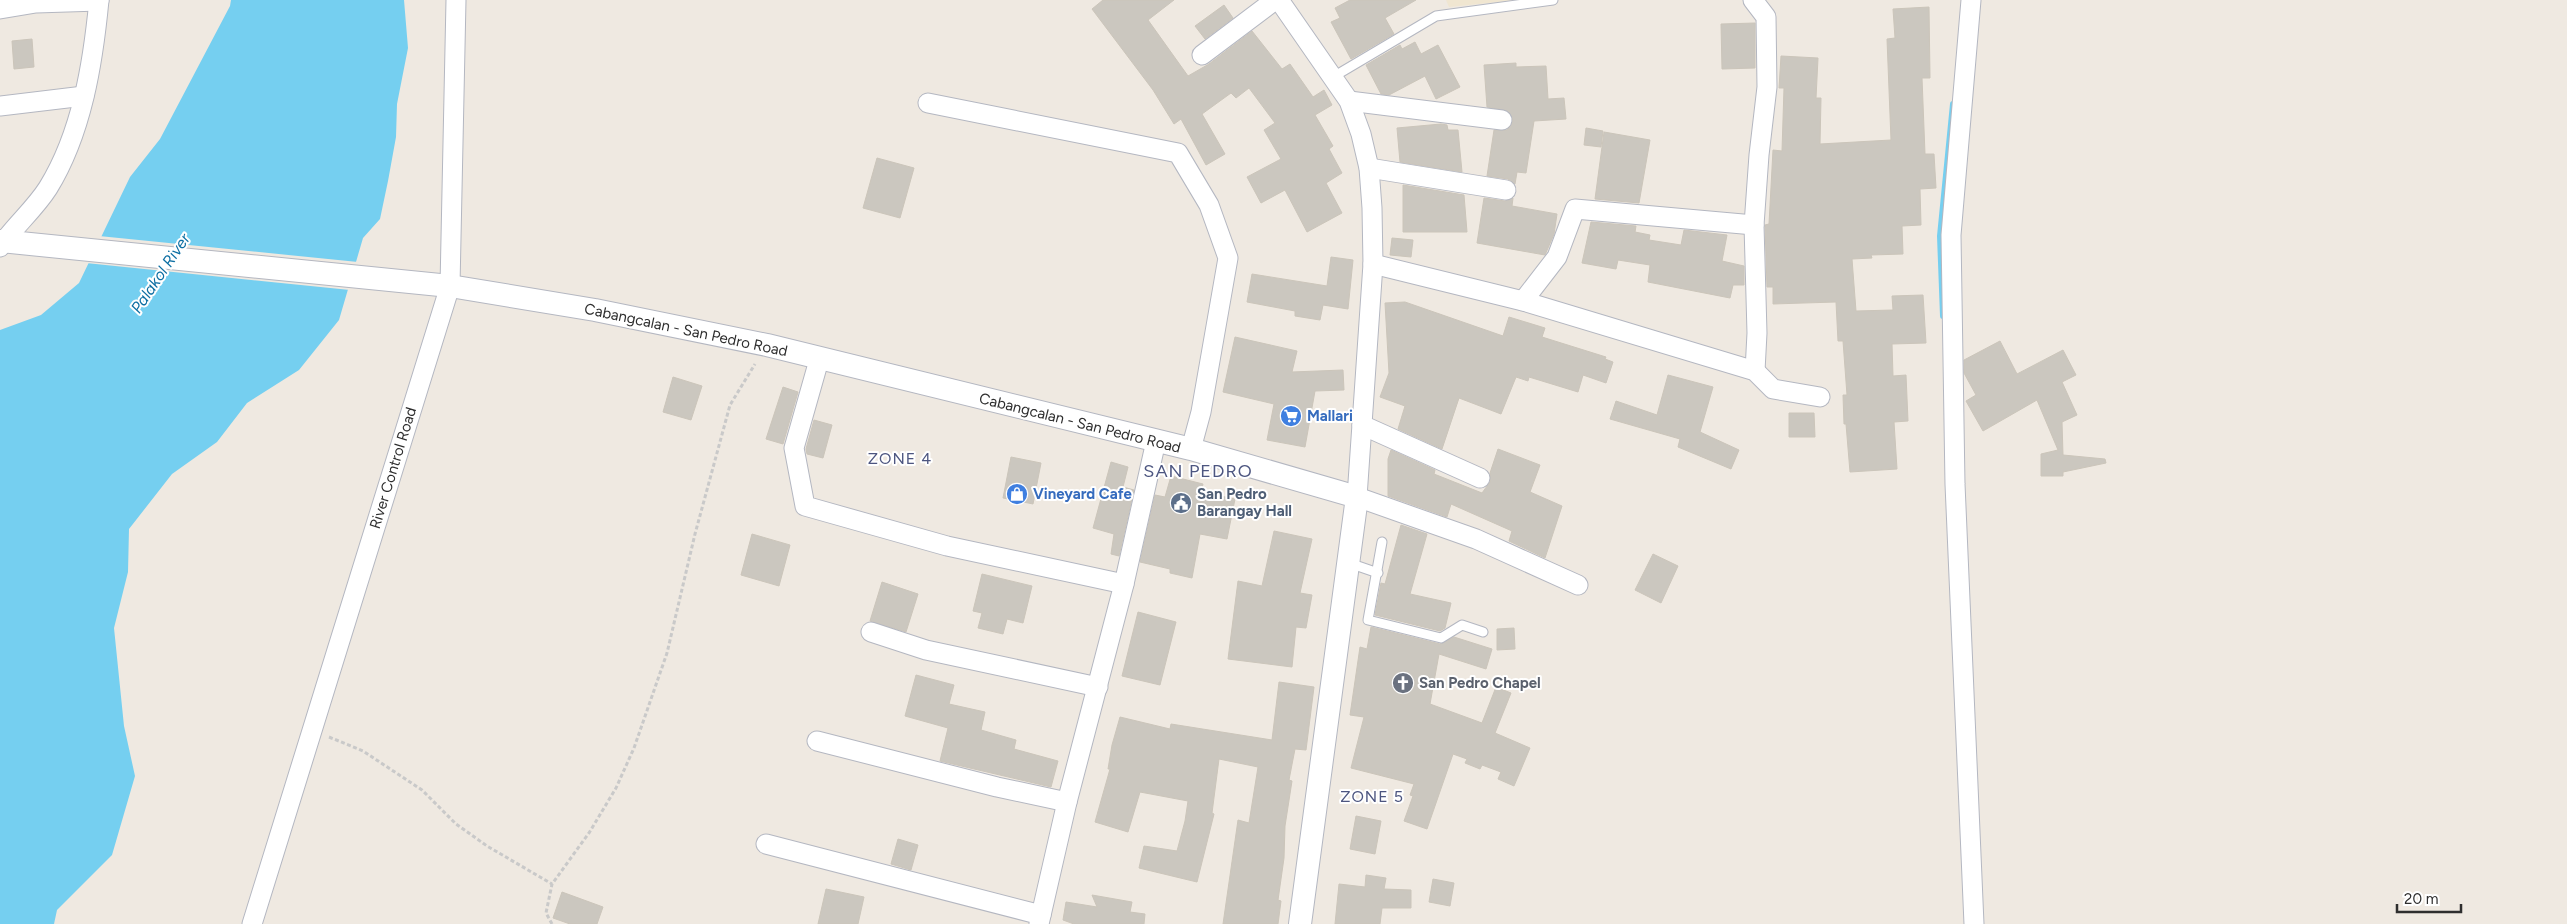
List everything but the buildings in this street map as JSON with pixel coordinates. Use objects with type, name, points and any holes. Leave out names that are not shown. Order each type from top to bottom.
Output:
[{"type":"street","points":[[0,9],[36,3],[99,0],[84,96],[65,156],[49,187],[32,212],[1,243]]},
{"type":"street","name":"River Control Road","points":[[252,924],[450,286],[456,0]]},
{"type":"street","points":[[1202,55],[1277,0],[1349,101],[1361,134],[1369,168],[1373,264],[1357,497],[1300,924]]},
{"type":"street","points":[[1753,0],[1766,17],[1767,78],[1754,225],[1757,333],[1755,371]]},
{"type":"street","points":[[1971,0],[1951,235],[1955,484],[1974,924]]},
{"type":"street","points":[[0,106],[84,96]]},
{"type":"street","points":[[1349,101],[1502,120]]},
{"type":"street","points":[[928,103],[1178,153],[1209,205],[1228,258],[1201,412],[1191,449]]},
{"type":"street","points":[[1369,168],[1506,190]]},
{"type":"street","points":[[1524,302],[1558,257],[1575,209],[1754,225]]},
{"type":"street","name":"Cabangcalan - San Pedro Road","points":[[1,243],[44,245],[450,286],[585,308],[767,345],[819,360],[1191,449],[1357,497]]},
{"type":"street","points":[[1373,264],[1524,302],[1755,371],[1773,389],[1820,397]]},
{"type":"street","points":[[819,360],[794,448],[805,506],[947,546],[1124,584]]},
{"type":"street","points":[[1362,425],[1480,478]]},
{"type":"street","points":[[766,844],[1040,919],[1067,802],[1124,584],[1156,441]]},
{"type":"street","points":[[1357,497],[1476,538],[1578,585]]},
{"type":"street","points":[[870,632],[926,650],[1098,687]]},
{"type":"street","points":[[817,741],[997,787],[1067,802]]},
{"type":"lane","points":[[1332,77],[1436,16],[1553,0]]},
{"type":"lane","points":[[1382,542],[1378,573],[1368,620],[1441,638],[1462,625],[1483,632]]},
{"type":"lane","points":[[1349,563],[1378,573]]},
{"type":"path","points":[[552,924],[546,913],[552,884],[589,833],[611,796],[634,748],[667,653],[695,534],[730,405],[767,345]]},
{"type":"path","points":[[311,730],[363,751],[422,790],[456,824],[487,846],[552,884]]},
{"type":"shaded area","points":[[1446,0],[1518,0],[1449,7]]},
{"type":"water","name":"Palakol River","points":[[231,0],[404,0],[408,48],[397,104],[396,137],[380,219],[363,238],[339,320],[299,370],[247,403],[217,442],[172,474],[129,529],[128,572],[114,628],[124,726],[135,776],[112,855],[57,910],[54,924],[0,924],[0,330],[41,315],[79,283],[130,177],[160,139],[230,6]]},
{"type":"pier","points":[[99,236],[358,262],[350,290],[86,263]]},
{"type":"waterway","points":[[1943,316],[1940,236],[1953,104]]},
{"type":"place","name":"Mallari","points":[[1291,416]]},
{"type":"place","name":"Vineyard Cafe","points":[[1017,494]]},
{"type":"place","name":"San Pedro Barangay Hall","points":[[1181,503]]},
{"type":"place","name":"San Pedro Chapel","points":[[1403,683]]},
{"type":"district","name":"ZONE 4","points":[[900,458]]},
{"type":"district","name":"SAN PEDRO","points":[[1198,471]]},
{"type":"district","name":"ZONE 5","points":[[1372,796]]}]
